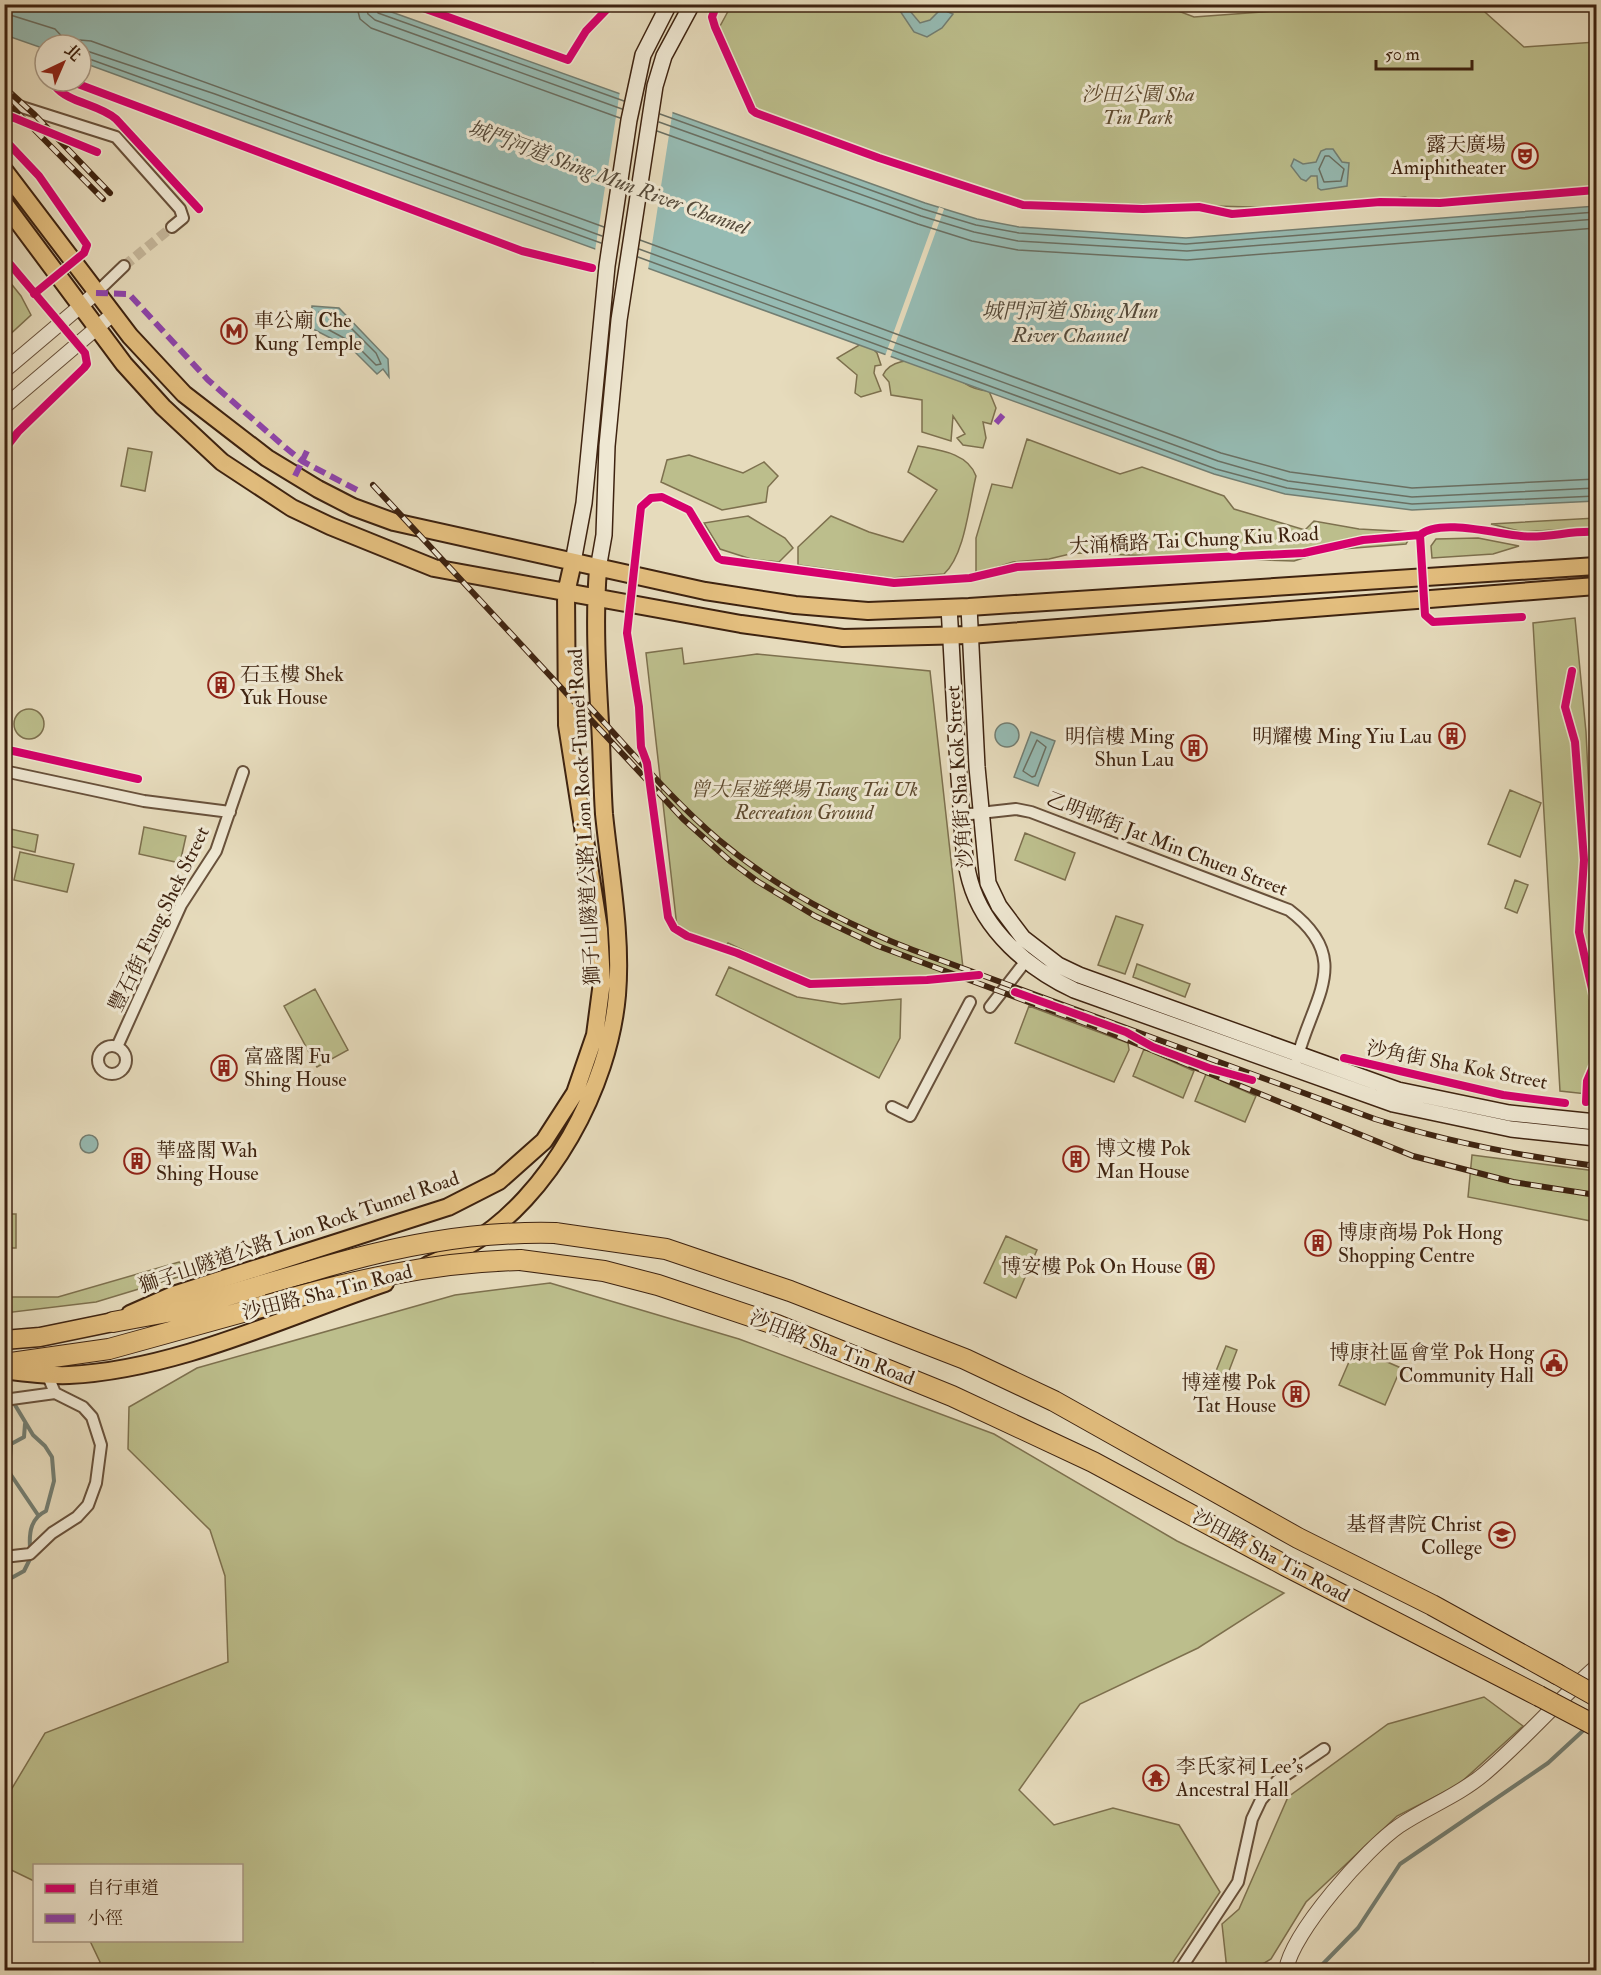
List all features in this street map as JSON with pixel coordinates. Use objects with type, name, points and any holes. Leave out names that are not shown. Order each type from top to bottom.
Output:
[{"type":"highway","name":"沙田路 Sha Tin Road","points":[[113,1322],[178,1310],[308,1272],[431,1240],[483,1234],[555,1233],[599,1237],[666,1249],[790,1291],[965,1359],[1054,1401],[1298,1538],[1432,1605],[1596,1696]]},
{"type":"highway","name":"沙田路 Sha Tin Road","points":[[4,1364],[109,1348],[392,1272],[460,1262],[520,1260],[604,1271],[658,1285],[787,1329],[952,1396],[1093,1462],[1286,1566],[1596,1726]]},
{"type":"highway","name":"獅子山隧道公路 Lion Rock Tunnel Road","points":[[4,1340],[40,1337],[113,1322]]},
{"type":"main road","name":"獅子山隧道公路 Lion Rock Tunnel Road","points":[[113,1322],[173,1295],[448,1207],[483,1191],[528,1157],[566,1109],[580,1083],[595,1035],[602,982],[602,953],[596,899],[567,725],[566,593],[584,503],[607,266],[636,80],[643,55],[669,4]]},
{"type":"main road","name":"獅子山隧道公路 Lion Rock Tunnel Road","points":[[4,1370],[48,1376],[93,1374],[173,1357],[403,1277],[470,1245],[498,1222],[542,1179],[574,1129],[597,1082],[612,1032],[617,994],[617,950],[604,810],[596,598],[604,535],[607,446],[626,273],[655,86],[671,41],[692,4]]},
{"type":"main road","points":[[4,170],[112,314],[160,370],[201,409],[267,458],[318,489],[394,522],[705,591],[795,605],[868,611],[969,607],[1596,566]]},
{"type":"main road","points":[[4,203],[142,386],[206,448],[238,474],[292,508],[434,568],[779,630],[843,638],[970,634],[1596,586]]},
{"type":"main road","name":"沙角街 Sha Kok Street","points":[[969,607],[980,812],[988,883],[999,906],[1037,950],[1079,975],[1393,1104],[1511,1129],[1596,1138]]},
{"type":"main road","name":"沙角街 Sha Kok Street","points":[[950,608],[962,815],[970,881],[985,913],[1025,962],[1051,979],[1074,990],[1296,1063],[1398,1090],[1509,1113],[1596,1122]]},
{"type":"street","points":[[4,107],[9,103],[116,136],[180,208],[183,218],[172,227]]},
{"type":"street","points":[[4,370],[81,307],[124,266]]},
{"type":"street","points":[[4,406],[112,314]]},
{"type":"street","points":[[4,771],[144,801],[230,812]]},
{"type":"street","name":"豐石街 Fung Shek Street","points":[[117,1047],[181,905],[216,851],[243,772]]},
{"type":"street","name":"乙明邨街 Jat Min Chuen Street","points":[[962,815],[1016,809],[1031,812],[1289,910],[1304,921],[1320,943],[1326,964],[1296,1063]]},
{"type":"street","points":[[990,1007],[1025,962]]},
{"type":"street","points":[[892,1107],[910,1116],[970,1002]]},
{"type":"street","points":[[48,1376],[55,1393]]},
{"type":"street","points":[[4,1400],[55,1393],[83,1407],[92,1417],[102,1445],[96,1483],[88,1505],[77,1517],[52,1533],[30,1554],[4,1557]]},
{"type":"street","points":[[1286,1971],[1292,1948],[1308,1923],[1384,1839],[1406,1822],[1458,1793],[1481,1776],[1596,1667]]},
{"type":"street","points":[[1180,1971],[1238,1882],[1252,1819],[1261,1800],[1277,1781],[1324,1749]]},
{"type":"green space","name":"沙田公園 Sha Tin Park","points":[[732,4],[1160,4],[1194,17],[1357,5],[1477,5],[1524,47],[1596,42],[1596,188],[1423,202],[1405,197],[1295,208],[1013,201],[757,110],[719,28]]},
{"type":"green space","points":[[5,276],[21,296],[31,315],[5,339]]},
{"type":"green space","points":[[861,344],[869,345],[877,353],[881,365],[875,366],[874,373],[881,391],[861,397],[855,393],[857,375],[837,358]]},
{"type":"green space","points":[[939,360],[967,385],[989,391],[996,408],[991,424],[983,422],[986,438],[983,448],[963,445],[957,438],[965,434],[953,416],[951,441],[922,432],[922,400],[891,395],[889,382],[883,375],[887,369],[900,362]]},
{"type":"green space","points":[[1027,439],[1120,474],[1142,467],[1224,496],[1234,509],[1305,530],[1314,521],[1359,529],[1413,532],[1406,544],[1329,550],[1294,561],[1074,553],[1049,559],[1013,562],[976,574],[976,538],[992,484],[1012,488]]},
{"type":"green space","points":[[918,446],[960,457],[967,462],[976,476],[962,542],[957,555],[944,574],[892,578],[798,565],[798,547],[831,516],[869,532],[903,542],[937,490],[908,472]]},
{"type":"green space","points":[[128,448],[152,452],[145,491],[121,486]]},
{"type":"green space","points":[[689,455],[743,473],[764,462],[778,476],[768,487],[766,502],[722,510],[661,482],[667,460]]},
{"type":"green space","points":[[748,516],[785,538],[793,548],[779,562],[751,559],[720,549],[704,523]]},
{"type":"green space","points":[[1596,518],[1596,527],[1523,532],[1491,524]]},
{"type":"green space","points":[[1478,538],[1519,546],[1493,554],[1432,558],[1431,546],[1436,539]]},
{"type":"green space","points":[[1575,618],[1586,732],[1596,934],[1596,1095],[1560,1091],[1533,623]]},
{"type":"green space","name":"曾大屋遊樂場 Tsang Tai Uk Recreation Ground","points":[[682,648],[684,664],[757,654],[930,671],[964,977],[880,986],[830,984],[804,978],[728,943],[725,947],[677,927],[646,653]]},
{"type":"green space","points":[[29,709],[40,713],[44,724],[40,735],[29,739],[18,735],[14,724],[18,713]]},
{"type":"green space","points":[[1510,790],[1541,803],[1520,857],[1488,844]]},
{"type":"green space","points":[[144,827],[186,836],[180,863],[139,854]]},
{"type":"green space","points":[[6,828],[38,835],[35,852],[5,845]]},
{"type":"green space","points":[[1025,833],[1075,853],[1065,880],[1015,860]]},
{"type":"green space","points":[[20,852],[74,864],[67,892],[14,880]]},
{"type":"green space","points":[[1515,880],[1528,885],[1517,913],[1505,908]]},
{"type":"green space","points":[[1116,916],[1143,925],[1125,974],[1098,965]]},
{"type":"green space","points":[[1137,964],[1190,984],[1185,997],[1133,977]]},
{"type":"green space","points":[[729,967],[797,997],[842,1004],[901,999],[900,1038],[879,1078],[716,995]]},
{"type":"green space","points":[[315,989],[348,1050],[317,1067],[284,1006]]},
{"type":"green space","points":[[1029,1006],[1128,1043],[1129,1050],[1114,1082],[1015,1043]]},
{"type":"green space","points":[[1144,1049],[1194,1071],[1183,1098],[1133,1076]]},
{"type":"green space","points":[[1206,1074],[1256,1096],[1245,1122],[1195,1101]]},
{"type":"green space","points":[[1472,1155],[1596,1171],[1596,1222],[1468,1197]]},
{"type":"green space","points":[[5,1214],[16,1214],[16,1248],[5,1248]]},
{"type":"green space","points":[[1006,1236],[1037,1250],[1016,1298],[984,1283]]},
{"type":"green space","points":[[179,1262],[198,1271],[96,1302],[5,1313],[5,1297],[58,1297]]},
{"type":"green space","points":[[550,1283],[739,1339],[994,1434],[1177,1541],[1284,1593],[1198,1648],[1080,1704],[1019,1790],[1054,1825],[1113,1808],[1179,1825],[1220,1892],[1168,1970],[592,1970],[593,1963],[568,1970],[95,1970],[100,1962],[90,1942],[243,1942],[243,1864],[33,1864],[33,1881],[5,1867],[5,1800],[45,1733],[228,1662],[225,1576],[210,1530],[128,1449],[129,1407],[197,1368],[455,1295]]},
{"type":"green space","points":[[1226,1346],[1237,1350],[1227,1376],[1216,1371]]},
{"type":"green space","points":[[1355,1348],[1401,1368],[1385,1405],[1339,1385]]},
{"type":"green space","points":[[1484,1697],[1523,1726],[1458,1785],[1397,1816],[1306,1902],[1271,1959],[1253,1970],[1227,1970],[1222,1924],[1239,1909],[1288,1797],[1388,1724]]},
{"type":"water","name":"城門河道 Shing Mun River Channel","points":[[5,5],[372,5],[925,203],[977,219],[1019,227],[1186,238],[1596,206],[1596,501],[1412,510],[1285,494],[1214,474],[93,66],[93,33],[33,33],[33,45],[5,35]]},
{"type":"water","points":[[896,5],[905,5],[920,23],[930,20],[941,9],[953,14],[942,28],[927,37],[914,32]]},
{"type":"water","points":[[1333,149],[1342,162],[1349,163],[1347,186],[1321,190],[1318,188],[1317,176],[1311,176],[1306,181],[1301,179],[1291,166],[1294,159],[1303,164],[1316,162],[1321,151]]},
{"type":"water","points":[[312,306],[339,308],[388,359],[389,377],[383,369],[377,374],[352,349],[311,328]]},
{"type":"water","points":[[1007,723],[1015,727],[1019,735],[1015,743],[1007,747],[999,743],[995,735],[999,727]]},
{"type":"water","points":[[1031,732],[1055,741],[1038,786],[1014,777]]},
{"type":"water","points":[[89,1135],[97,1140],[98,1144],[93,1152],[89,1153],[81,1148],[80,1144],[85,1136]]},
{"type":"pier","points":[[620,91],[673,109],[648,270],[595,251]]},
{"type":"pier","points":[[939,207],[944,209],[890,358],[885,356]]},
{"type":"waterway","points":[[15,1405],[33,1435],[45,1446],[52,1457],[54,1481],[46,1511],[37,1517],[32,1526],[30,1547]]},
{"type":"waterway","points":[[25,1424],[24,1437],[11,1444],[9,1472],[38,1515]]},
{"type":"waterway","points":[[4,1582],[24,1571],[31,1557]]},
{"type":"waterway","points":[[1317,1970],[1358,1928],[1400,1864],[1548,1763],[1587,1727]]},
{"type":"tunnel","points":[[124,266],[172,227]]},
{"type":"railway","points":[[4,87],[35,115],[110,193]]},
{"type":"railway","points":[[4,99],[103,199]]},
{"type":"railway","points":[[373,485],[683,819],[730,861],[757,881],[815,916],[878,946],[1093,1026],[1413,1156],[1513,1182],[1596,1195]]},
{"type":"railway","points":[[588,705],[668,791],[719,840],[787,889],[861,928],[913,950],[1375,1119],[1430,1135],[1485,1147],[1596,1166]]},
{"type":"marked path","points":[[96,293],[129,294],[208,380],[286,448],[302,461],[357,490]]},
{"type":"marked path","points":[[996,423],[1003,415]]},
{"type":"marked path","points":[[295,476],[307,451]]},
{"type":"cycle path","points":[[412,4],[568,60],[586,31],[612,4]]},
{"type":"cycle path","points":[[717,4],[712,17],[715,27],[752,110],[756,113],[879,158],[1023,205],[1143,209],[1199,207],[1232,214],[1380,202],[1440,203],[1596,190]]},
{"type":"cycle path","points":[[93,90],[522,251],[592,268]]},
{"type":"cycle path","points":[[63,93],[116,119],[199,209]]},
{"type":"cycle path","points":[[4,123],[12,117],[97,152]]},
{"type":"cycle path","points":[[4,139],[39,176],[87,245],[84,253],[34,294]]},
{"type":"cycle path","points":[[4,257],[85,353],[87,364],[18,432],[4,450]]},
{"type":"cycle path","name":"大涌橋路 Tai Chung Kiu Road","points":[[979,975],[927,980],[810,984],[737,953],[687,936],[674,928],[668,917],[647,763],[641,747],[639,707],[627,633],[641,507],[651,498],[662,497],[689,510],[718,558],[722,560],[894,583],[970,578],[1017,567],[1304,553],[1363,540],[1420,535]]},
{"type":"cycle path","points":[[1420,535],[1429,530],[1454,527],[1530,537],[1596,532]]},
{"type":"cycle path","points":[[1420,535],[1425,615],[1433,622],[1522,617]]},
{"type":"cycle path","points":[[1572,671],[1565,707],[1575,742],[1584,860],[1579,932],[1596,1006]]},
{"type":"cycle path","points":[[4,749],[138,779]]},
{"type":"cycle path","points":[[1015,992],[1126,1032],[1153,1047],[1209,1068],[1252,1080]]},
{"type":"cycle path","points":[[1586,1102],[1587,1081],[1596,1060],[1596,1024]]},
{"type":"cycle path","points":[[1344,1058],[1503,1095],[1565,1103]]},
{"type":"place","name":"露天廣場 Amiphitheater","points":[[1525,156]]},
{"type":"place","name":"車公廟 Che Kung Temple","points":[[234,331]]},
{"type":"place","name":"石玉樓 Shek Yuk House","points":[[221,685]]},
{"type":"place","name":"明耀樓 Ming Yiu Lau","points":[[1452,736]]},
{"type":"place","name":"明信樓 Ming Shun Lau","points":[[1194,748]]},
{"type":"place","name":"富盛閣 Fu Shing House","points":[[224,1068]]},
{"type":"place","name":"博文樓 Pok Man House","points":[[1076,1159]]},
{"type":"place","name":"華盛閣 Wah Shing House","points":[[137,1161]]},
{"type":"place","name":"博康商場 Pok Hong Shopping Centre","points":[[1318,1243]]},
{"type":"place","name":"博安樓 Pok On House","points":[[1201,1266]]},
{"type":"place","name":"博康社區會堂 Pok Hong Community Hall","points":[[1554,1363]]},
{"type":"place","name":"博達樓 Pok Tat House","points":[[1296,1394]]},
{"type":"place","name":"基督書院 Christ College","points":[[1502,1535]]},
{"type":"place","name":"李氏家祠 Lee's Ancestral Hall","points":[[1156,1778]]}]
